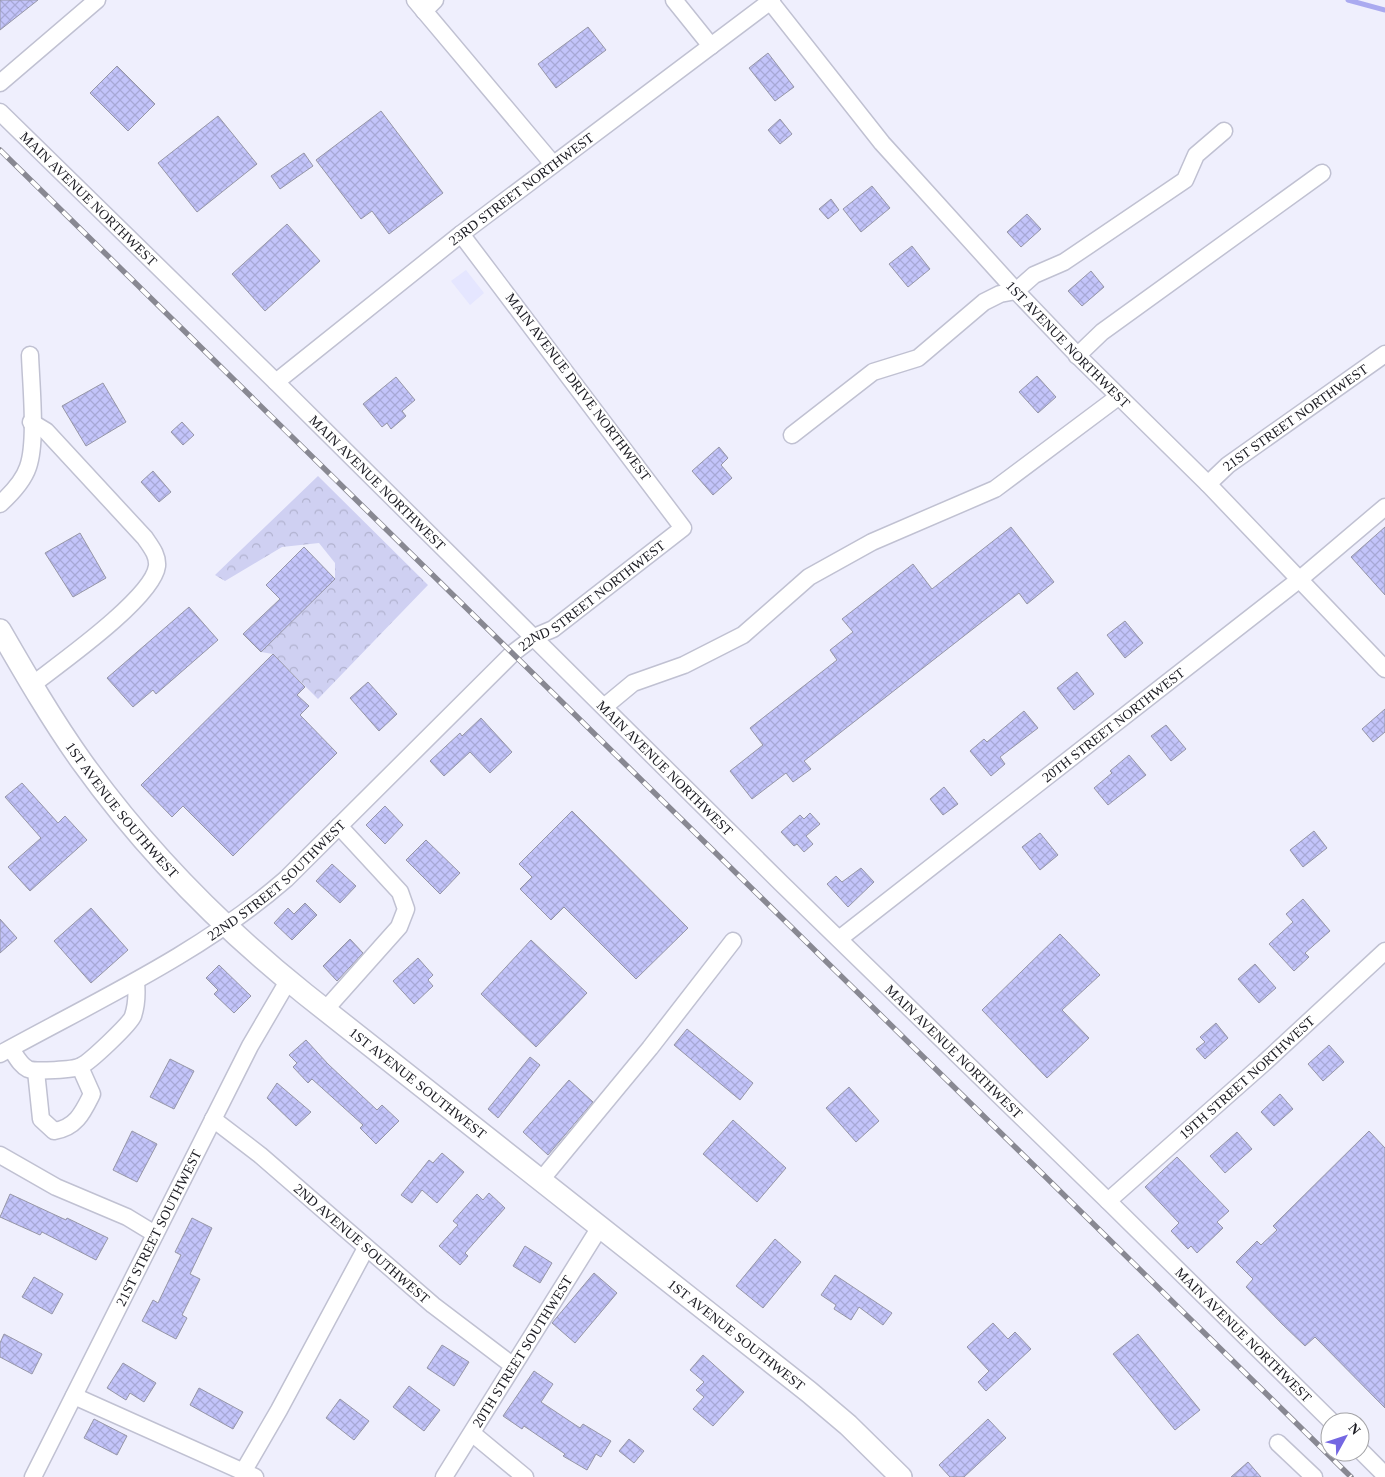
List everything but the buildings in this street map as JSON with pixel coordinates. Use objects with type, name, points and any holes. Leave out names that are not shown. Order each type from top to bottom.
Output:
[{"type":"main road","name":"1ST AVENUE SOUTHWEST","points":[[0,630],[81,761],[114,805],[182,884],[224,926],[325,1010],[809,1392],[848,1425],[901,1477]]},
{"type":"street","points":[[0,84],[97,0]]},
{"type":"street","points":[[674,0],[711,46]]},
{"type":"street","name":"23RD STREET NORTHWEST","points":[[276,382],[461,234],[771,1]]},
{"type":"street","name":"1ST AVENUE NORTHWEST","points":[[771,1],[882,143],[1016,291],[1077,356],[1208,484],[1385,669]]},
{"type":"street","points":[[425,4],[553,164]]},
{"type":"street","name":"MAIN AVENUE NORTHWEST","points":[[0,112],[1322,1412]]},
{"type":"street","points":[[792,435],[873,372],[918,358],[984,302],[1000,294],[1016,291],[1034,275],[1064,262],[1185,180],[1196,155],[1224,131]]},
{"type":"street","points":[[1077,356],[1102,332],[1322,173]]},
{"type":"street","name":"MAIN AVENUE DRIVE NORTHWEST","points":[[461,234],[683,528],[670,538]]},
{"type":"street","name":"21ST STREET NORTHWEST","points":[[1208,484],[1228,465],[1385,354]]},
{"type":"street","points":[[0,504],[21,481],[28,468],[32,451],[30,355]]},
{"type":"street","points":[[604,707],[633,683],[684,665],[743,635],[808,577],[872,542],[995,489],[1118,397]]},
{"type":"street","points":[[31,422],[46,431],[145,538],[157,557],[157,568],[149,583],[129,606],[86,643],[32,684]]},
{"type":"street","name":"20TH STREET NORTHWEST","points":[[839,939],[1300,579],[1385,507]]},
{"type":"street","name":"22ND STREET NORTHWEST","points":[[513,653],[534,636],[553,629],[670,538]]},
{"type":"street","name":"22ND STREET SOUTHWEST","points":[[5,1052],[136,982],[264,898],[513,653]]},
{"type":"street","points":[[325,1010],[399,928],[406,909],[400,892],[338,826]]},
{"type":"street","points":[[541,1180],[650,1048],[733,941]]},
{"type":"street","name":"19TH STREET NORTHWEST","points":[[1108,1200],[1264,1063],[1385,951]]},
{"type":"street","name":"21ST STREET SOUTHWEST","points":[[33,1477],[250,1046],[288,980]]},
{"type":"street","points":[[5,1052],[29,1070],[47,1072],[80,1067],[133,1018],[137,1000],[136,982]]},
{"type":"street","points":[[36,1070],[41,1119],[54,1131],[71,1126],[80,1117],[92,1094],[80,1067]]},
{"type":"street","name":"2ND AVENUE SOUTHWEST","points":[[213,1119],[260,1155],[433,1305],[512,1365]]},
{"type":"street","points":[[0,1155],[56,1187],[127,1217],[155,1234]]},
{"type":"street","name":"20TH STREET SOUTHWEST","points":[[444,1477],[472,1434],[512,1365],[600,1227]]},
{"type":"street","points":[[74,1396],[249,1474],[279,1410],[366,1248]]},
{"type":"street","points":[[472,1434],[525,1477]]},
{"type":"street","points":[[1278,1443],[1314,1477]]},
{"type":"street","points":[[1370,1460],[1385,1475]]},
{"type":"shaded area","points":[[466,270],[484,293],[470,305],[451,281]]},
{"type":"green space","points":[[318,476],[428,585],[318,699],[273,654],[261,652],[335,579],[335,563],[319,543],[282,547],[225,581],[215,575]]},
{"type":"waterway","points":[[1348,0],[1385,10]]},
{"type":"railway","points":[[0,150],[1351,1477]]}]
